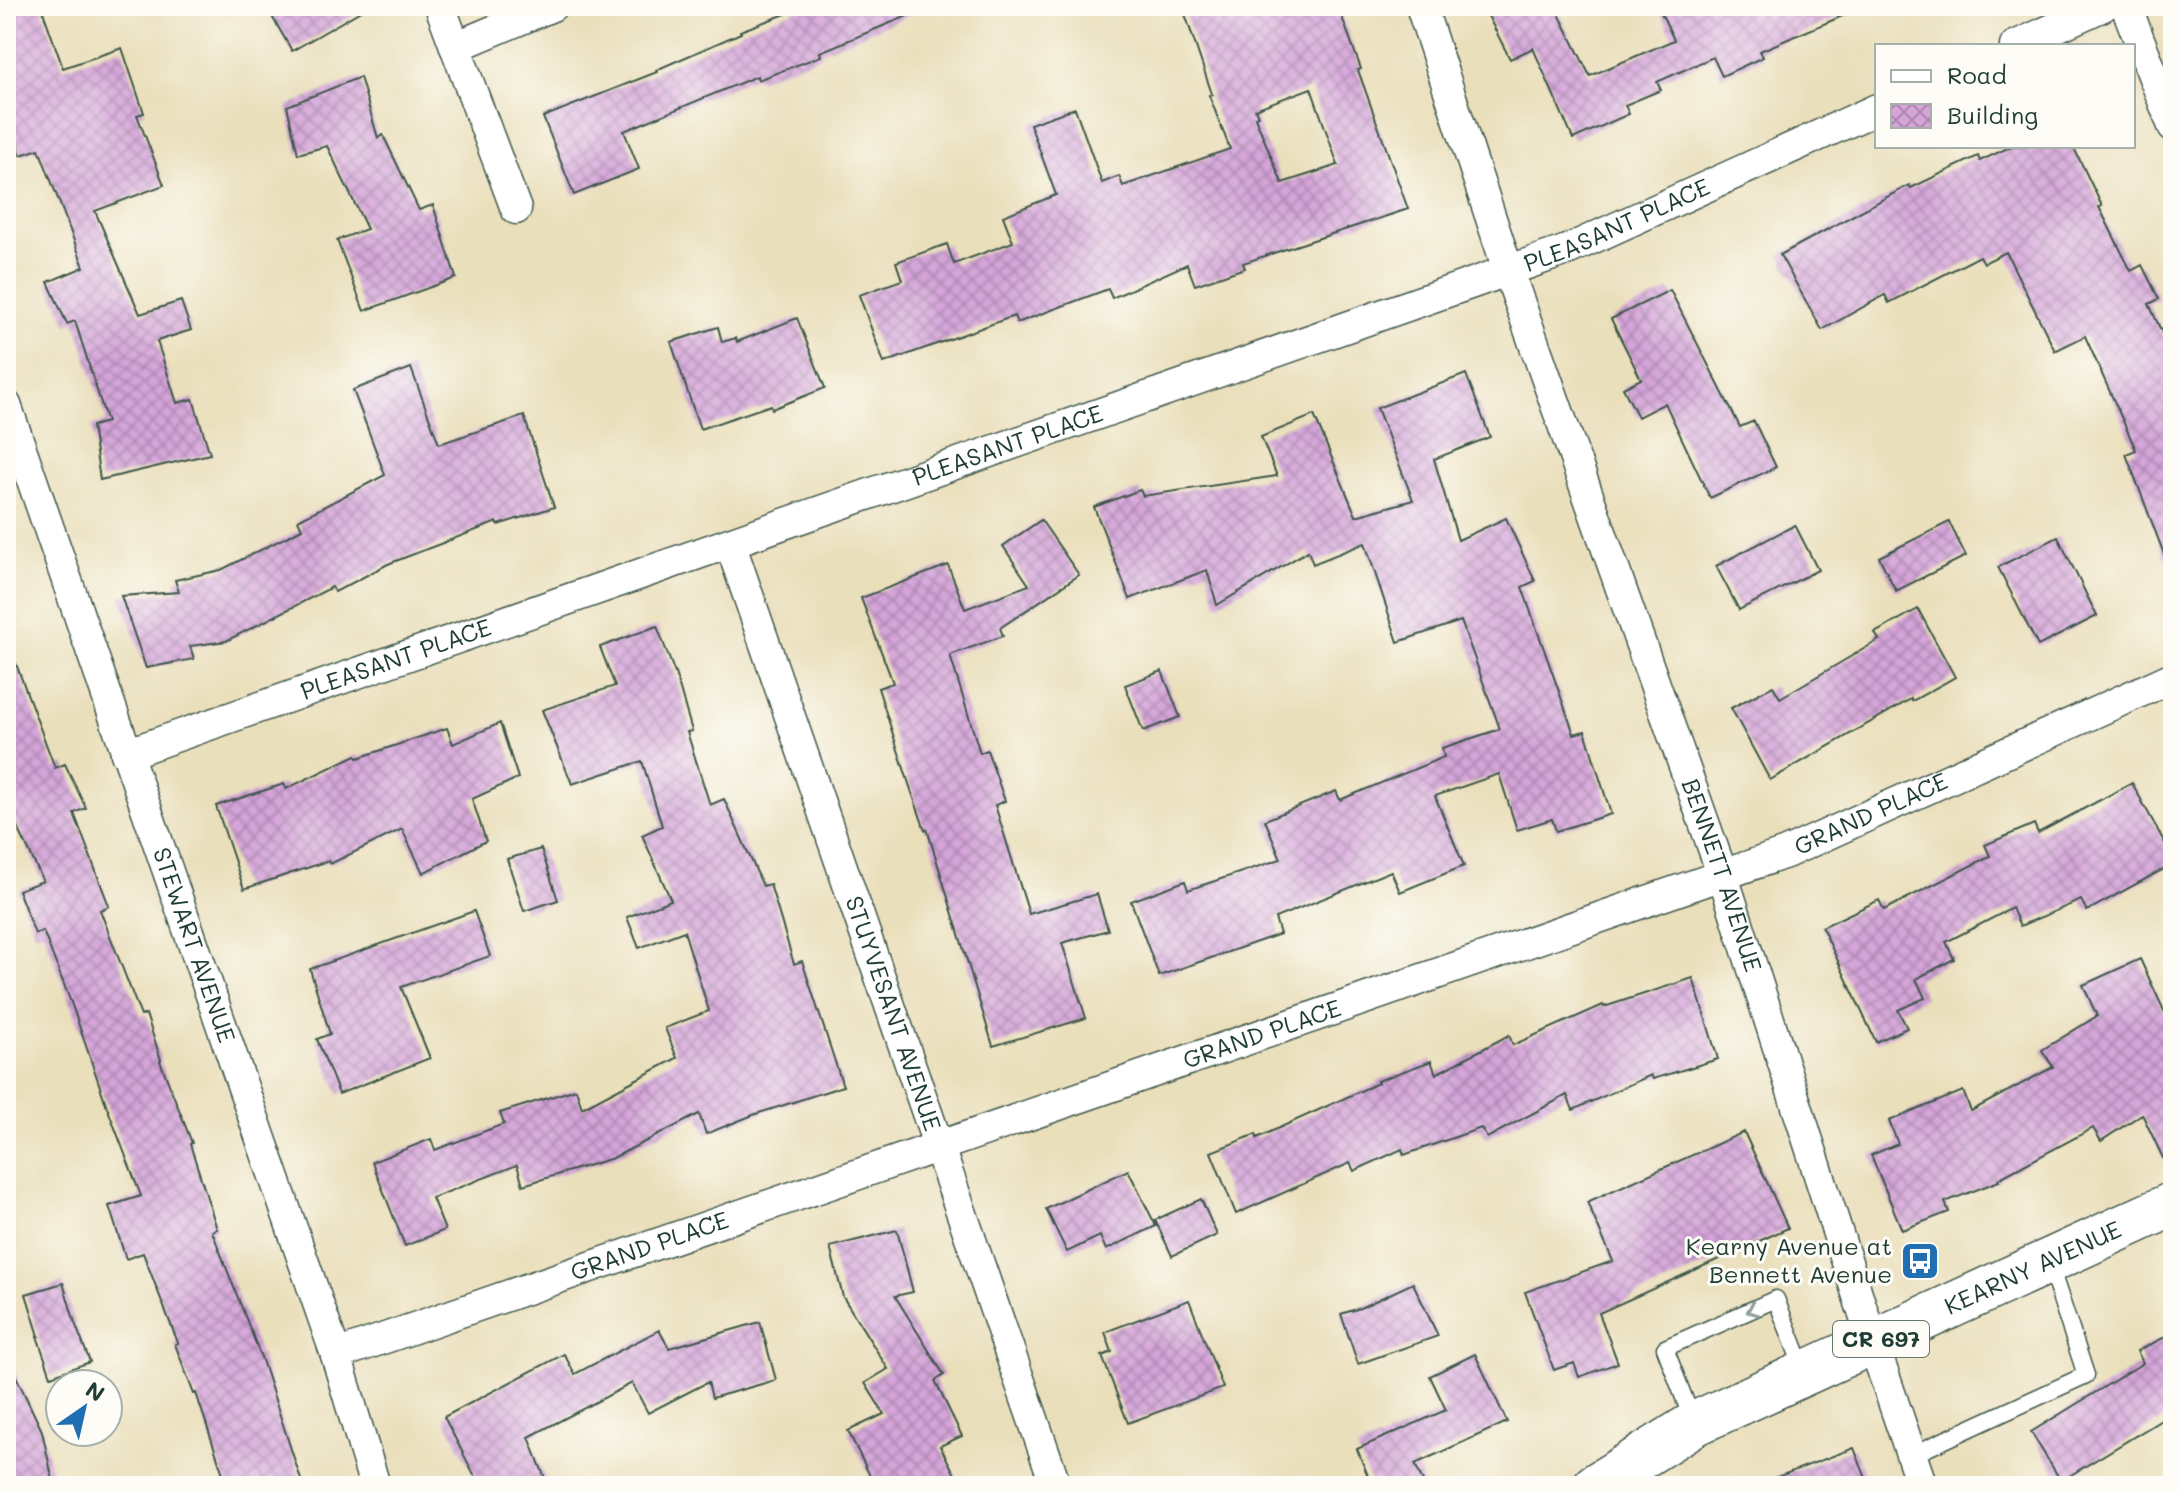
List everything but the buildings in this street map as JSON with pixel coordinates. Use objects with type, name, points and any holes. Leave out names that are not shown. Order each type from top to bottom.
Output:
[{"type":"main road","name":"KEARNY AVENUE","points":[[1595,1486],[1694,1424],[2173,1204]]},
{"type":"street","points":[[440,6],[516,209]]},
{"type":"street","points":[[455,47],[552,6]]},
{"type":"street","name":"BENNETT AVENUE","points":[[1421,6],[1508,270],[1723,876],[1922,1486]]},
{"type":"street","points":[[2019,44],[2103,6]]},
{"type":"street","points":[[2126,6],[2173,126]]},
{"type":"street","name":"PLEASANT PLACE","points":[[126,754],[1567,250],[1875,110]]},
{"type":"street","name":"STEWART AVENUE","points":[[6,405],[336,1355],[375,1486]]},
{"type":"street","name":"STUYVESANT AVENUE","points":[[730,543],[1056,1486]]},
{"type":"street","name":"GRAND PLACE","points":[[336,1355],[1786,853],[2173,677]]},
{"type":"lane","points":[[1912,1455],[2086,1375],[2049,1261]]},
{"type":"lane","points":[[1694,1424],[1665,1348],[1776,1299],[1805,1374]]},
{"type":"place","name":"Kearny Avenue at Bennett Avenue","points":[[1920,1261]]}]
